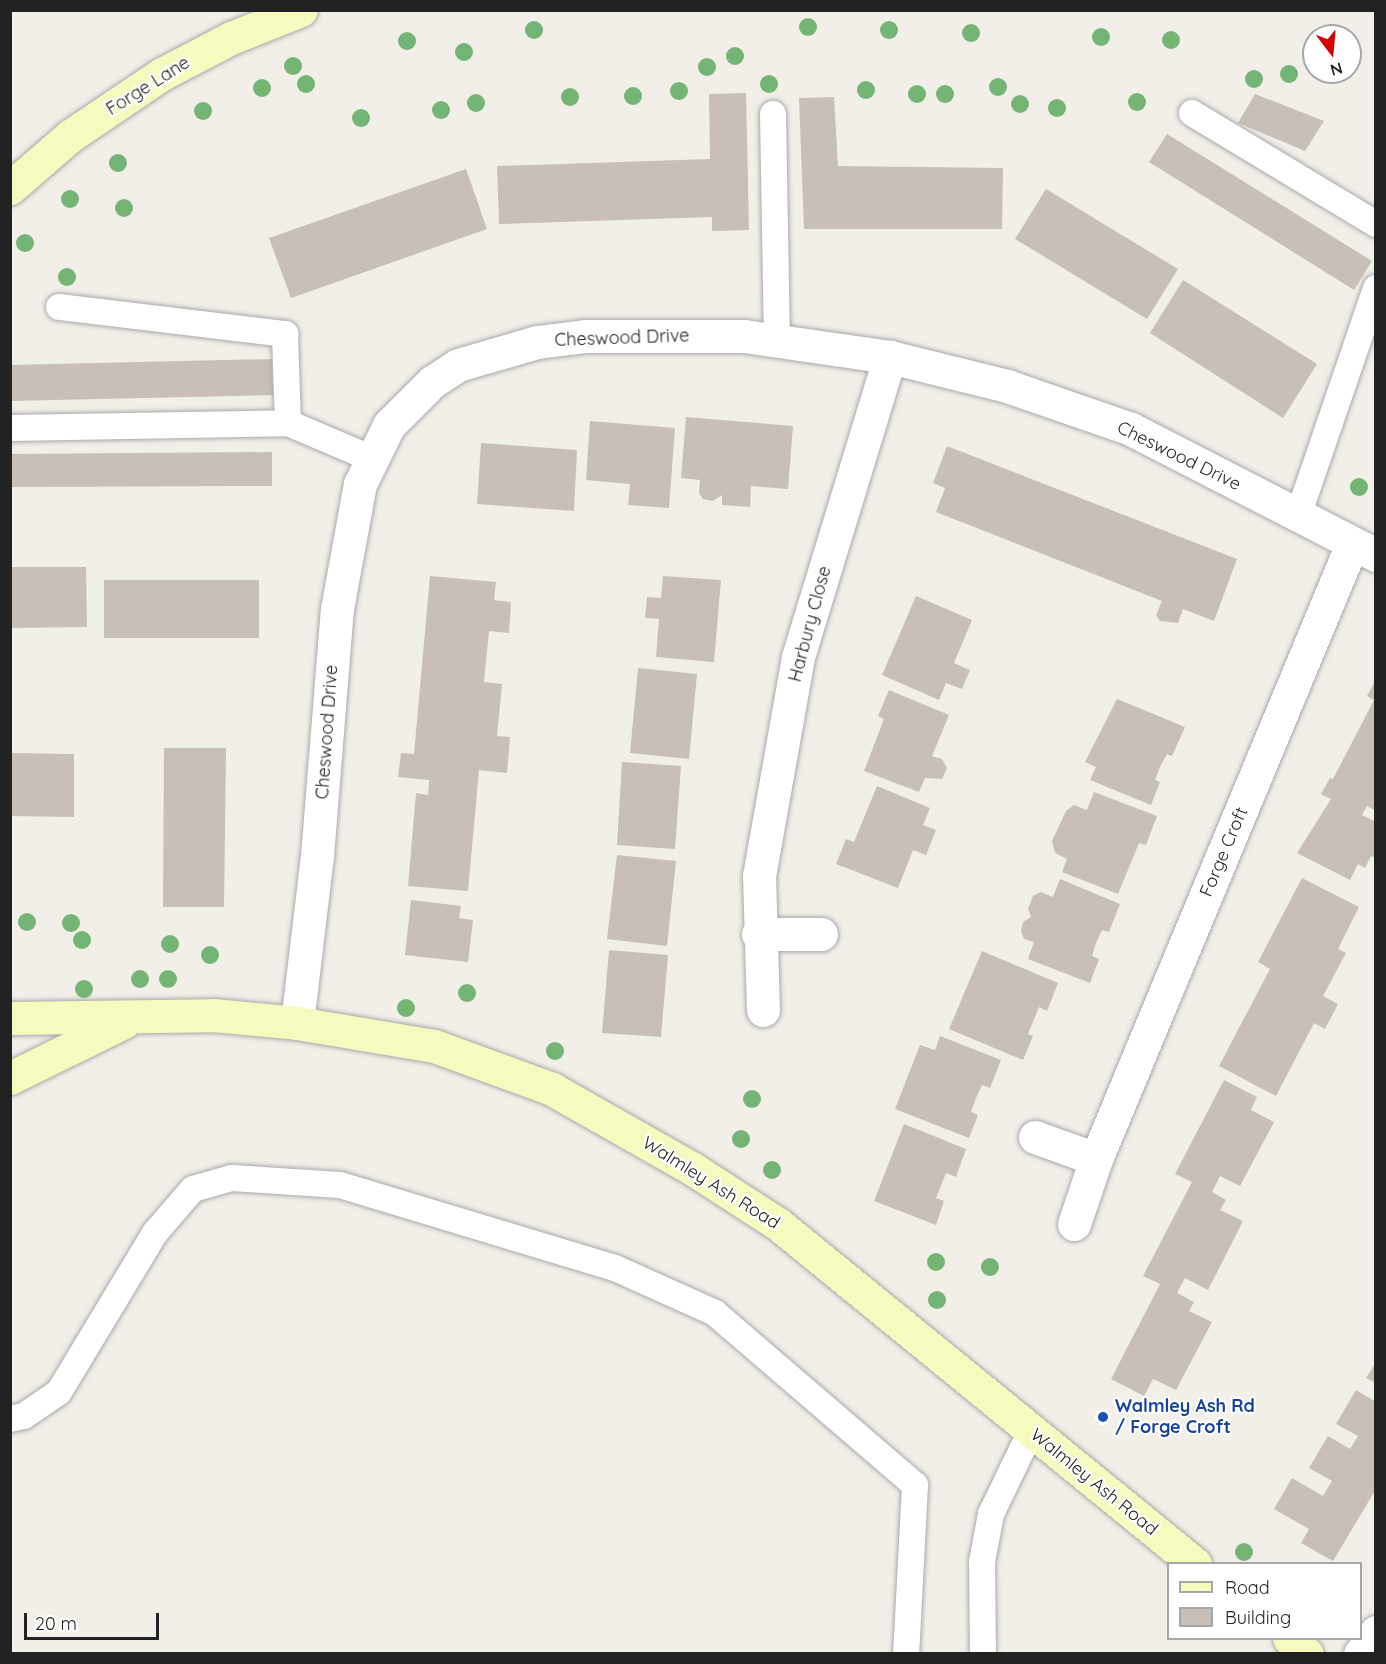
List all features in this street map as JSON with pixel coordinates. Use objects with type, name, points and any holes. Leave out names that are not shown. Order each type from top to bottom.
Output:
[{"type":"street","name":"Forge Lane","points":[[10,188],[70,136],[162,74],[231,38],[301,10]]},
{"type":"street","name":"Cheswood Drive","points":[[297,1023],[317,856],[337,609],[360,484],[389,425],[409,403],[458,365],[490,353],[537,342],[585,336],[744,336],[890,357],[1007,386],[1131,429],[1364,550]]},
{"type":"street","name":"Harbury Close","points":[[763,1010],[759,876],[798,657],[890,357]]},
{"type":"street","name":"Forge Croft","points":[[1074,1224],[1096,1159],[1364,550]]},
{"type":"street","points":[[759,934],[821,934]]},
{"type":"street","name":"Walmley Ash Road","points":[[10,1018],[130,1019],[213,1015],[297,1023],[434,1046],[552,1089],[693,1169],[778,1224],[1195,1562]]},
{"type":"street","name":"Walmley Ash Road","points":[[10,1078],[130,1019]]},
{"type":"street","points":[[1035,1137],[1096,1159]]},
{"type":"street","points":[[1360,1653],[1376,1632]]},
{"type":"street","points":[[1291,1640],[1307,1653]]},
{"type":"lane","points":[[1192,113],[1376,224]]},
{"type":"lane","points":[[773,114],[777,340]]},
{"type":"lane","points":[[1298,516],[1376,288]]},
{"type":"lane","points":[[59,307],[285,334],[288,423]]},
{"type":"lane","points":[[10,428],[288,423],[373,459]]},
{"type":"lane","points":[[10,1419],[24,1416],[59,1392],[155,1233],[194,1189],[232,1178],[340,1185],[615,1268],[715,1313],[915,1485],[906,1653]]},
{"type":"lane","points":[[983,1653],[982,1562],[991,1514],[1031,1431]]},
{"type":"building","points":[[746,93],[749,230],[712,231],[712,217],[499,224],[497,166],[710,159],[709,94]]},
{"type":"building","points":[[1255,94],[1324,121],[1305,151],[1238,123]]},
{"type":"building","points":[[834,97],[838,166],[1003,168],[1002,229],[804,229],[799,98]]},
{"type":"building","points":[[1167,134],[1372,261],[1354,290],[1149,162]]},
{"type":"building","points":[[466,169],[487,229],[291,298],[269,238]]},
{"type":"building","points":[[1046,189],[1178,269],[1147,319],[1015,239]]},
{"type":"building","points":[[1183,280],[1317,364],[1283,418],[1150,333]]},
{"type":"building","points":[[272,359],[273,395],[10,401],[10,365]]},
{"type":"building","points":[[686,417],[793,426],[788,489],[751,486],[750,507],[722,505],[722,495],[713,501],[703,499],[699,493],[700,480],[681,478]]},
{"type":"building","points":[[590,421],[675,428],[669,508],[628,505],[630,484],[586,480]]},
{"type":"building","points":[[481,443],[577,450],[574,511],[477,504]]},
{"type":"building","points":[[947,446],[1237,559],[1214,621],[1183,609],[1178,623],[1160,621],[1156,615],[1162,601],[936,512],[945,488],[933,483]]},
{"type":"building","points":[[272,452],[272,486],[10,487],[10,454]]},
{"type":"building","points":[[10,567],[86,567],[87,627],[10,628]]},
{"type":"building","points":[[430,576],[496,582],[494,600],[511,602],[509,633],[489,631],[484,682],[502,684],[497,736],[510,737],[507,773],[479,770],[468,891],[408,886],[416,793],[428,795],[429,780],[398,777],[401,753],[414,754]]},
{"type":"building","points":[[663,576],[721,580],[714,662],[656,657],[659,619],[645,618],[647,597],[661,598]]},
{"type":"building","points":[[104,580],[259,580],[259,638],[104,638]]},
{"type":"building","points":[[916,596],[972,620],[954,663],[970,670],[962,689],[946,683],[939,700],[882,675]]},
{"type":"building","points":[[638,668],[697,674],[689,759],[630,753]]},
{"type":"building","points":[[1376,679],[1376,811],[1367,806],[1362,815],[1376,822],[1376,858],[1371,856],[1365,868],[1358,864],[1350,880],[1297,853],[1331,799],[1321,794],[1330,778],[1333,779],[1374,700],[1367,696]]},
{"type":"building","points":[[889,690],[949,715],[932,756],[942,759],[947,768],[942,779],[925,778],[919,792],[864,771],[884,719],[878,716]]},
{"type":"building","points":[[1117,699],[1185,727],[1172,756],[1167,754],[1160,767],[1155,780],[1160,782],[1151,805],[1090,780],[1096,767],[1085,762]]},
{"type":"building","points":[[164,748],[226,748],[224,907],[163,907]]},
{"type":"building","points":[[10,753],[74,754],[74,817],[10,816]]},
{"type":"building","points":[[622,762],[681,766],[675,849],[617,845]]},
{"type":"building","points":[[877,786],[930,808],[923,825],[936,830],[926,855],[913,850],[898,888],[836,864],[846,839],[854,842]]},
{"type":"building","points":[[1094,792],[1157,816],[1146,845],[1139,843],[1118,894],[1062,872],[1067,859],[1055,853],[1052,841],[1066,811],[1074,805],[1087,810]]},
{"type":"building","points":[[617,855],[676,861],[667,946],[607,939]]},
{"type":"building","points":[[1302,878],[1359,907],[1338,949],[1346,953],[1323,996],[1338,1004],[1325,1029],[1314,1023],[1276,1096],[1219,1066],[1270,969],[1258,962]]},
{"type":"building","points":[[1060,879],[1120,904],[1109,932],[1102,930],[1096,943],[1092,956],[1099,959],[1090,983],[1028,959],[1034,942],[1024,939],[1021,931],[1023,922],[1031,917],[1028,909],[1033,896],[1041,892],[1053,897]]},
{"type":"building","points":[[411,900],[461,906],[459,918],[473,920],[468,962],[405,955]]},
{"type":"building","points":[[609,950],[668,955],[661,1037],[602,1033]]},
{"type":"building","points":[[982,951],[1058,983],[1047,1011],[1039,1007],[1028,1034],[1033,1036],[1023,1060],[949,1029]]},
{"type":"building","points":[[940,1036],[1001,1060],[990,1088],[982,1085],[976,1098],[971,1112],[978,1115],[969,1138],[895,1109],[920,1045],[935,1050]]},
{"type":"building","points":[[1224,1080],[1257,1097],[1251,1110],[1274,1122],[1240,1186],[1220,1176],[1212,1192],[1226,1200],[1220,1210],[1243,1221],[1208,1290],[1185,1278],[1177,1293],[1194,1302],[1189,1311],[1212,1322],[1176,1390],[1153,1379],[1144,1396],[1111,1379],[1160,1284],[1143,1276],[1192,1182],[1175,1174]]},
{"type":"building","points":[[904,1124],[966,1149],[956,1177],[946,1173],[936,1198],[944,1201],[936,1225],[874,1201]]},
{"type":"building","points":[[1376,1362],[1376,1383],[1366,1378]]},
{"type":"building","points":[[1356,1390],[1376,1402],[1376,1489],[1333,1561],[1301,1543],[1309,1529],[1274,1509],[1292,1478],[1323,1496],[1332,1481],[1309,1468],[1328,1436],[1350,1449],[1358,1436],[1336,1424]]},
{"type":"place","name":"Walmley Ash Rd / Forge Croft","points":[[1103,1417]]}]
